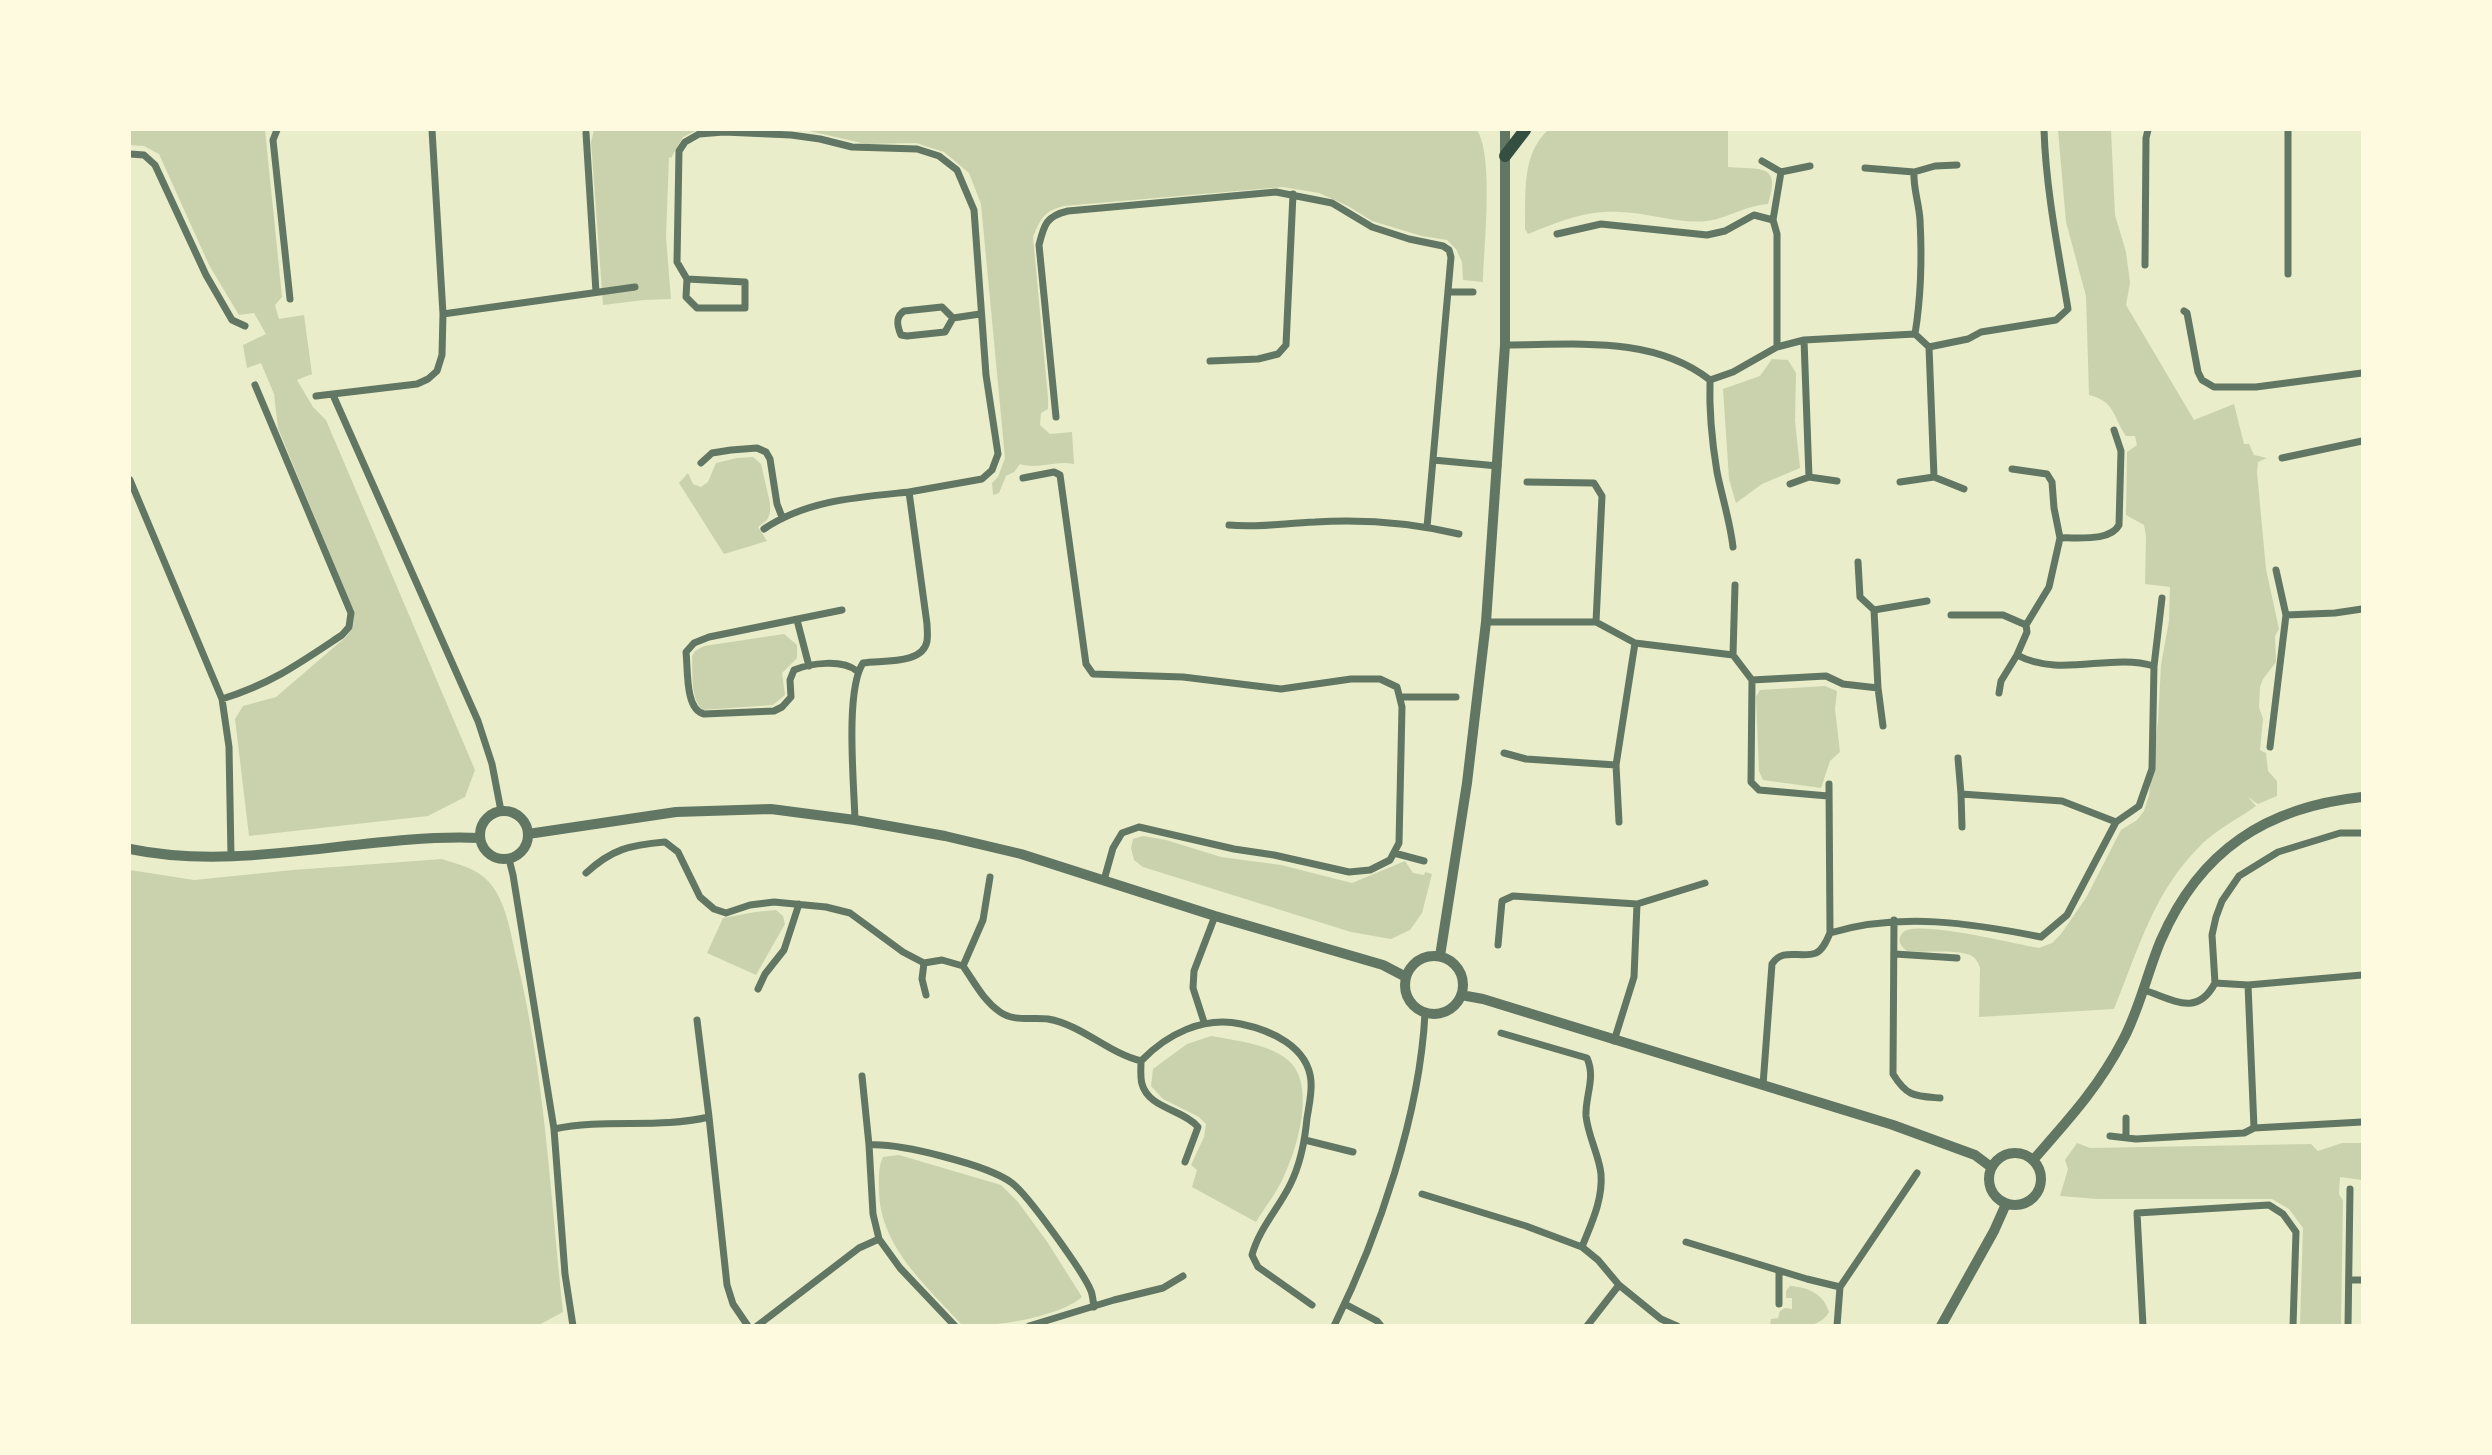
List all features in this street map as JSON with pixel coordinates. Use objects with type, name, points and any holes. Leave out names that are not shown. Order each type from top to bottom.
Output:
[{"type":"main road","points":[[1505,156],[1525,130]]},
{"type":"street","points":[[277,130],[273,140],[290,299]]},
{"type":"street","points":[[316,396],[417,384],[437,371],[442,355],[443,314],[432,130]]},
{"type":"street","points":[[1440,957],[1467,783],[1486,622],[1505,345],[1506,130]]},
{"type":"street","points":[[1929,347],[1968,339],[1981,332],[2056,320],[2068,309],[2045,162],[2044,130]]},
{"type":"street","points":[[2145,265],[2148,130]]},
{"type":"street","points":[[2288,130],[2288,274]]},
{"type":"street","points":[[687,279],[745,282],[745,308],[697,308],[686,297],[687,279],[677,262],[679,151],[685,142],[699,134],[724,132],[791,135],[852,147],[916,149],[939,156],[957,170],[974,210],[980,314],[998,454],[992,470],[982,479],[909,492],[855,497],[816,506],[782,517],[764,529]]},
{"type":"street","points":[[586,133],[596,292]]},
{"type":"street","points":[[130,154],[144,155],[155,165],[206,275],[232,320],[245,326]]},
{"type":"street","points":[[1762,161],[1781,172],[1810,166]]},
{"type":"street","points":[[1865,168],[1914,172],[1935,166],[1956,165]]},
{"type":"street","points":[[1777,347],[1777,234],[1773,220],[1781,172]]},
{"type":"street","points":[[1914,172],[1913,184],[1920,222],[1915,334]]},
{"type":"street","points":[[1056,417],[1039,245],[1043,227],[1054,214],[1276,192],[1332,203],[1372,227],[1443,246],[1449,250],[1451,257],[1427,527]]},
{"type":"street","points":[[1210,361],[1258,359],[1278,354],[1286,345],[1293,194]]},
{"type":"street","points":[[1557,234],[1601,224],[1707,235],[1725,231],[1754,215],[1773,220]]},
{"type":"street","points":[[443,314],[635,287]]},
{"type":"street","points":[[1448,292],[1474,292]]},
{"type":"street","points":[[942,307],[953,318],[945,332],[907,336],[901,335],[897,319],[904,311],[942,307]]},
{"type":"street","points":[[2184,311],[2187,313],[2198,372],[2202,380],[2214,387],[2256,387],[2362,373]]},
{"type":"street","points":[[953,318],[980,314]]},
{"type":"street","points":[[1710,380],[1734,372],[1777,347],[1804,340],[1915,334],[1929,347],[1934,477]]},
{"type":"street","points":[[1804,340],[1809,477]]},
{"type":"street","points":[[1505,345],[1628,347],[1664,354],[1691,365],[1710,380]]},
{"type":"street","points":[[1710,380],[1717,473],[1733,547]]},
{"type":"street","points":[[222,699],[253,689],[285,673],[342,635],[349,627],[351,612],[255,385]]},
{"type":"street","points":[[333,395],[478,721],[492,764],[501,811]]},
{"type":"street","points":[[2060,538],[2105,536],[2116,531],[2119,525],[2124,447],[2114,430]]},
{"type":"street","points":[[2282,458],[2362,442]]},
{"type":"street","points":[[701,463],[712,453],[757,448],[766,452],[770,459],[777,504],[782,517]]},
{"type":"street","points":[[1433,460],[1498,466]]},
{"type":"street","points":[[1999,693],[2001,681],[2027,632],[2026,625],[2049,587],[2060,538],[2053,508],[2052,482],[2047,474],[2012,469]]},
{"type":"street","points":[[1023,478],[1054,472],[1060,475],[1086,664],[1093,674],[1183,677],[1281,689],[1351,679],[1380,680],[1397,687],[1402,707],[1399,843],[1390,860],[1370,870],[1349,872],[1139,827],[1122,833],[1113,848],[1104,880]]},
{"type":"street","points":[[1790,484],[1809,477],[1837,481]]},
{"type":"street","points":[[1900,482],[1934,477],[1964,489]]},
{"type":"street","points":[[130,480],[133,496],[222,699],[229,747],[232,856]]},
{"type":"street","points":[[1527,482],[1594,483],[1602,496],[1596,622]]},
{"type":"street","points":[[855,820],[854,688],[858,671],[863,663],[911,658],[921,653],[927,643],[927,624],[909,492]]},
{"type":"street","points":[[1229,525],[1259,527],[1315,522],[1359,522],[1427,527],[1459,534]]},
{"type":"street","points":[[1858,562],[1860,597],[1874,610],[1883,726]]},
{"type":"street","points":[[2270,747],[2286,615],[2276,570]]},
{"type":"street","points":[[1735,585],[1733,655],[1752,680],[1751,782],[1759,790],[1828,796]]},
{"type":"street","points":[[1830,933],[1894,920],[1980,925],[2041,937],[2067,915],[2116,822],[2139,806],[2152,769],[2154,666],[2162,598]]},
{"type":"street","points":[[1874,610],[1927,601]]},
{"type":"street","points":[[2286,615],[2362,609]]},
{"type":"street","points":[[842,610],[709,637],[689,647],[686,652],[693,707],[698,713],[704,714],[774,711],[791,697],[790,680],[794,670],[809,666],[846,664],[858,671]]},
{"type":"street","points":[[1951,615],[2003,615],[2026,625]]},
{"type":"street","points":[[797,620],[809,666]]},
{"type":"street","points":[[1486,622],[1596,622],[1635,643],[1733,655]]},
{"type":"street","points":[[1619,822],[1616,765],[1635,643]]},
{"type":"street","points":[[2017,655],[2025,659],[2066,666],[2137,661],[2154,666]]},
{"type":"street","points":[[1752,680],[1826,676],[1843,684],[1878,688]]},
{"type":"street","points":[[1400,698],[1456,697]]},
{"type":"street","points":[[1504,753],[1526,759],[1616,765]]},
{"type":"street","points":[[1958,758],[1962,827]]},
{"type":"street","points":[[1763,1086],[1772,964],[1777,957],[1785,954],[1816,953],[1822,949],[1830,933],[1829,784]]},
{"type":"street","points":[[1961,794],[2062,800],[2116,822]]},
{"type":"street","points":[[2034,1159],[2081,1107],[2101,1079],[2124,1038],[2161,940],[2197,879],[2215,859],[2264,822],[2327,801],[2362,797]]},
{"type":"street","points":[[528,834],[676,812],[771,809],[855,820],[1021,854],[1383,965],[1406,977]]},
{"type":"street","points":[[501,811],[518,815],[527,827],[528,841],[521,853],[509,859],[501,859],[487,852],[480,838],[484,822],[489,816],[501,811]]},
{"type":"street","points":[[2144,990],[2187,1004],[2198,1004],[2209,995],[2215,983],[2212,935],[2216,917],[2222,901],[2239,876],[2278,852],[2340,833],[2362,833]]},
{"type":"street","points":[[130,849],[170,854],[232,856],[394,840],[480,838]]},
{"type":"street","points":[[586,873],[612,853],[632,845],[665,842],[678,852],[700,898],[714,909],[726,913],[750,905],[774,902],[825,907],[850,913],[902,952],[924,962],[942,960],[963,967],[978,991],[1002,1013],[1023,1019],[1048,1019],[1074,1028],[1127,1058],[1141,1061]]},
{"type":"street","points":[[1394,853],[1424,861]]},
{"type":"street","points":[[509,859],[554,1129],[565,1274],[573,1325]]},
{"type":"street","points":[[963,967],[983,920],[990,877]]},
{"type":"street","points":[[1498,945],[1502,901],[1513,896],[1637,904],[1705,883]]},
{"type":"street","points":[[758,989],[765,974],[784,950],[799,904]]},
{"type":"street","points":[[1614,1041],[1634,977],[1637,904]]},
{"type":"street","points":[[1205,1022],[1193,988],[1194,971],[1215,915]]},
{"type":"street","points":[[1894,920],[1893,1074],[1900,1086],[1910,1095],[1940,1098]]},
{"type":"street","points":[[1895,954],[1957,958]]},
{"type":"street","points":[[1440,957],[1457,967],[1463,985],[1461,995],[1457,1003],[1443,1013],[1425,1013],[1417,1009],[1406,995],[1406,977],[1410,969],[1423,958],[1440,957]]},
{"type":"street","points":[[924,962],[922,979],[926,995]]},
{"type":"street","points":[[2215,983],[2248,985],[2362,975]]},
{"type":"street","points":[[2248,985],[2254,1128]]},
{"type":"street","points":[[1461,995],[1483,999],[1937,1140],[1975,1154],[1991,1167]]},
{"type":"street","points":[[1334,1325],[1361,1270],[1385,1201],[1410,1115],[1422,1055],[1425,1013]]},
{"type":"street","points":[[697,1020],[727,1285],[733,1304],[748,1325]]},
{"type":"street","points":[[1185,1163],[1198,1127],[1192,1120],[1148,1097],[1142,1084],[1141,1061],[1151,1051],[1178,1034],[1205,1022],[1227,1021],[1259,1027],[1283,1039],[1301,1056],[1311,1078],[1305,1140],[1291,1184],[1256,1239],[1252,1255],[1258,1267],[1312,1305]]},
{"type":"street","points":[[1501,1033],[1587,1058],[1592,1068],[1586,1114],[1590,1141],[1601,1172],[1600,1200],[1582,1247]]},
{"type":"street","points":[[862,1076],[873,1214],[879,1239],[900,1268],[955,1325]]},
{"type":"street","points":[[554,1129],[583,1124],[684,1123],[709,1117]]},
{"type":"street","points":[[2126,1118],[2126,1136]]},
{"type":"street","points":[[2110,1136],[2136,1139],[2244,1133],[2254,1128],[2362,1122]]},
{"type":"street","points":[[1305,1140],[1353,1152]]},
{"type":"street","points":[[869,1145],[895,1146],[946,1159],[992,1172],[1014,1184],[1078,1269],[1092,1292],[1094,1307]]},
{"type":"street","points":[[2010,1153],[2034,1159],[2041,1176],[2037,1193],[2023,1204],[2006,1204],[1992,1192],[1989,1176],[1991,1167],[1996,1160],[2010,1153]]},
{"type":"street","points":[[1837,1325],[1840,1287],[1917,1173]]},
{"type":"street","points":[[2348,1325],[2350,1189]]},
{"type":"street","points":[[1422,1194],[1526,1226],[1582,1247],[1598,1260],[1619,1285],[1661,1319],[1677,1325]]},
{"type":"street","points":[[1941,1325],[1994,1231],[2006,1204]]},
{"type":"street","points":[[2143,1325],[2137,1213],[2269,1205],[2283,1214],[2296,1231],[2293,1325]]},
{"type":"street","points":[[757,1325],[859,1248],[879,1239]]},
{"type":"street","points":[[1686,1242],[1840,1287]]},
{"type":"street","points":[[1779,1270],[1779,1304]]},
{"type":"street","points":[[1029,1325],[1163,1288],[1183,1276]]},
{"type":"street","points":[[2349,1280],[2362,1280]]},
{"type":"street","points":[[1587,1325],[1619,1285]]},
{"type":"street","points":[[1345,1304],[1381,1325]]},
{"type":"green space","points":[[130,130],[265,130],[282,297],[275,305],[279,319],[304,315],[312,374],[297,380],[313,407],[326,420],[475,770],[465,797],[428,816],[249,836],[235,719],[243,706],[276,697],[346,637],[353,627],[354,613],[278,428],[274,394],[261,363],[247,368],[243,345],[266,334],[254,313],[239,315],[209,265],[159,154],[144,146],[130,145]]},
{"type":"green space","points":[[594,130],[697,130],[683,137],[671,158],[669,157],[666,237],[671,299],[603,305],[591,142]]},
{"type":"green space","points":[[805,130],[1477,130],[1482,143],[1487,180],[1483,282],[1463,280],[1462,262],[1456,249],[1447,240],[1422,236],[1372,221],[1319,193],[1283,187],[1064,206],[1052,210],[1041,220],[1033,237],[1048,398],[1048,409],[1041,413],[1040,425],[1050,434],[1072,432],[1074,464],[1020,464],[1014,472],[1006,476],[999,493],[993,495],[992,483],[998,477],[1005,458],[981,204],[969,173],[944,152],[916,143],[866,144]]},
{"type":"green space","points":[[1548,130],[1728,130],[1728,167],[1758,169],[1770,175],[1772,190],[1768,204],[1707,221],[1686,221],[1621,212],[1596,213],[1573,217],[1528,234],[1525,229],[1525,202],[1529,163],[1539,140]]},
{"type":"green space","points":[[2058,130],[2111,130],[2115,215],[2126,252],[2130,283],[2126,305],[2194,420],[2234,404],[2244,444],[2249,444],[2254,455],[2267,458],[2258,462],[2257,472],[2266,569],[2279,629],[2275,636],[2276,662],[2260,687],[2259,707],[2263,719],[2260,750],[2266,753],[2268,771],[2277,781],[2277,796],[2258,804],[2248,797],[2256,806],[2209,838],[2186,861],[2160,900],[2114,1009],[1979,1017],[1978,962],[1970,955],[1956,952],[1907,951],[1900,943],[1900,936],[1907,930],[1934,929],[2039,948],[2052,943],[2061,934],[2086,898],[2121,830],[2137,820],[2144,811],[2149,795],[2158,721],[2161,665],[2169,621],[2170,587],[2145,584],[2144,525],[2126,515],[2127,452],[2137,445],[2135,436],[2126,436],[2109,406],[2089,395],[2086,296],[2066,222]]},
{"type":"green space","points":[[1772,359],[1788,360],[1796,373],[1795,421],[1800,468],[1762,484],[1736,503],[1729,479],[1723,389],[1760,376]]},
{"type":"green space","points":[[753,457],[761,464],[770,503],[767,520],[758,527],[767,541],[724,554],[679,483],[688,473],[693,484],[701,487],[708,482],[716,463]]},
{"type":"green space","points":[[784,634],[797,645],[797,658],[782,673],[785,695],[773,705],[702,710],[693,684],[692,656],[695,651],[704,646]]},
{"type":"green space","points":[[1825,686],[1837,691],[1835,709],[1840,752],[1830,761],[1821,788],[1763,780],[1759,771],[1756,697],[1760,690]]},
{"type":"green space","points":[[1143,836],[1166,840],[1221,857],[1281,865],[1352,883],[1405,861],[1413,873],[1432,874],[1422,913],[1410,930],[1391,939],[1351,932],[1143,867],[1134,860],[1131,848],[1133,839]]},
{"type":"green space","points":[[442,859],[473,870],[489,882],[500,898],[510,928],[534,1045],[563,1312],[537,1326],[130,1325],[130,870],[194,880]]},
{"type":"green space","points":[[776,910],[783,916],[785,924],[756,975],[707,953],[723,918]]},
{"type":"green space","points":[[1211,1036],[1254,1044],[1284,1057],[1298,1074],[1302,1087],[1301,1119],[1294,1150],[1281,1182],[1256,1222],[1192,1187],[1197,1170],[1191,1165],[1204,1137],[1206,1124],[1199,1117],[1163,1099],[1151,1086],[1153,1069],[1187,1044]]},
{"type":"green space","points":[[2077,1143],[2090,1148],[2311,1144],[2318,1151],[2342,1143],[2362,1143],[2362,1180],[2340,1177],[2339,1194],[2343,1201],[2341,1325],[2300,1325],[2303,1228],[2289,1209],[2272,1199],[2098,1199],[2060,1196],[2068,1169],[2065,1160]]},
{"type":"green space","points":[[899,1155],[1001,1185],[1018,1202],[1048,1243],[1082,1297],[1058,1310],[1025,1320],[990,1325],[962,1325],[907,1263],[887,1229],[881,1210],[880,1169],[883,1157]]},
{"type":"green space","points":[[1790,1286],[1809,1290],[1819,1296],[1829,1312],[1818,1323],[1811,1325],[1770,1325],[1771,1319],[1778,1318],[1780,1311],[1785,1308],[1792,1309],[1792,1298],[1786,1298],[1786,1291]]}]
